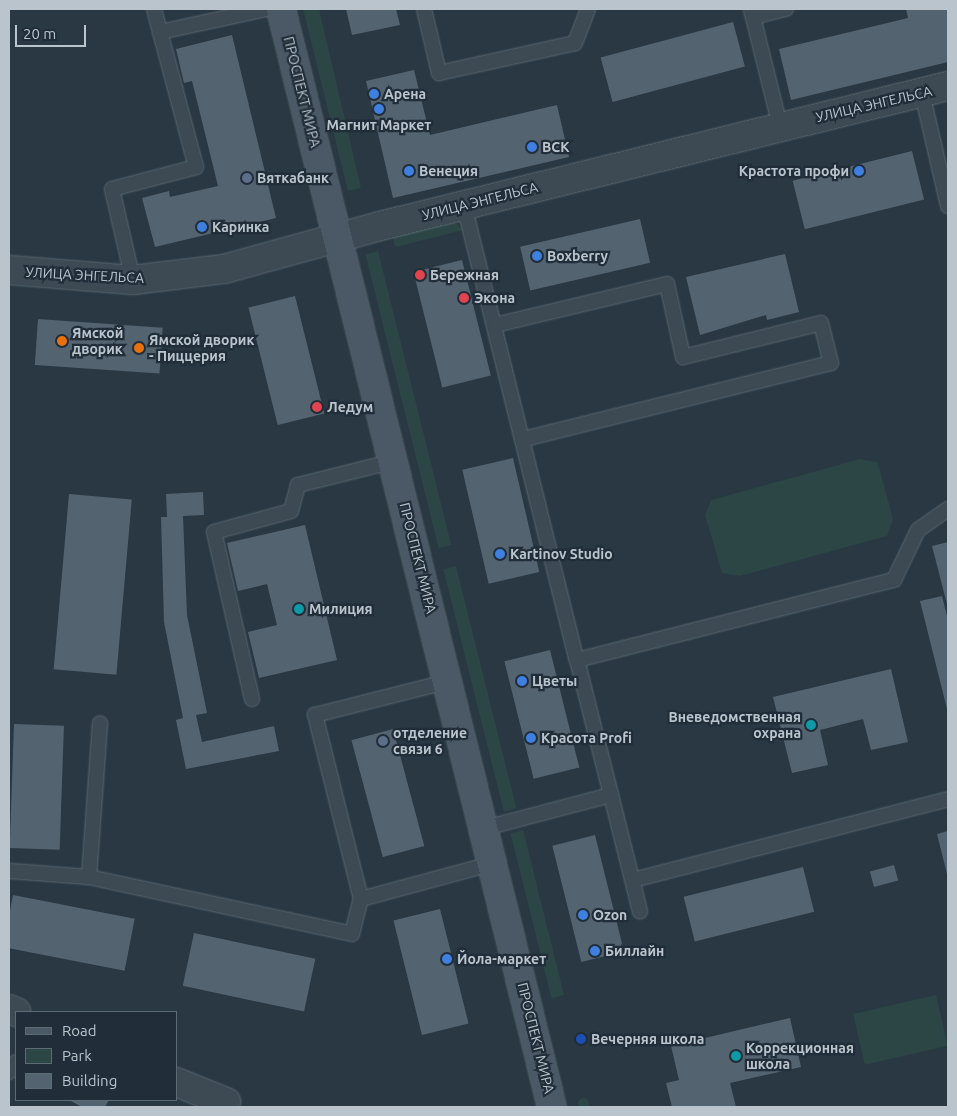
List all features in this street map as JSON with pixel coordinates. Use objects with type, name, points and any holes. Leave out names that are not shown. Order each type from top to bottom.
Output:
[{"type":"main road","name":"ПРОСПЕКТ МИРА","points":[[281,9],[494,863],[552,1107]]},
{"type":"street","name":"УЛИЦА ЭНГЕЛЬСА","points":[[9,270],[133,280],[224,269],[464,205],[948,86]]},
{"type":"street","points":[[178,1083],[226,1102]]},
{"type":"lane","points":[[133,280],[112,189],[196,167],[154,9]]},
{"type":"lane","points":[[160,32],[266,9]]},
{"type":"lane","points":[[424,9],[439,74],[575,44],[588,9]]},
{"type":"lane","points":[[780,126],[752,13],[786,9]]},
{"type":"lane","points":[[922,93],[948,206]]},
{"type":"lane","points":[[464,205],[640,911]]},
{"type":"lane","points":[[495,325],[667,284],[684,357],[820,323],[831,363],[523,439]]},
{"type":"lane","points":[[252,699],[214,532],[291,511],[298,485],[394,461]]},
{"type":"lane","points":[[577,660],[894,580],[918,530],[948,509]]},
{"type":"lane","points":[[10,870],[89,877],[352,934],[361,899],[315,714],[449,681]]},
{"type":"lane","points":[[89,877],[100,723]]},
{"type":"lane","points":[[485,828],[611,795]]},
{"type":"lane","points":[[632,880],[948,799]]},
{"type":"lane","points":[[361,899],[494,863]]},
{"type":"green space","points":[[303,9],[319,9],[361,188],[348,191]]},
{"type":"green space","points":[[452,220],[463,230],[395,247],[392,234]]},
{"type":"green space","points":[[378,251],[451,545],[439,548],[365,254]]},
{"type":"green space","points":[[860,459],[877,462],[893,519],[887,536],[740,576],[722,573],[705,515],[711,500]]},
{"type":"green space","points":[[456,566],[516,809],[504,812],[443,569]]},
{"type":"green space","points":[[523,830],[564,995],[552,998],[510,833]]},
{"type":"green space","points":[[936,995],[948,1046],[865,1065],[853,1014]]},
{"type":"green space","points":[[583,1097],[589,1103],[583,1109],[577,1103]]},
{"type":"building","points":[[346,9],[396,9],[400,25],[352,35]]},
{"type":"building","points":[[906,9],[948,9],[948,62],[791,100],[779,49],[908,18]]},
{"type":"building","points":[[733,22],[745,66],[613,102],[601,57]]},
{"type":"building","points":[[232,35],[276,218],[155,247],[142,198],[169,191],[170,197],[218,186],[192,81],[184,83],[176,49]]},
{"type":"building","points":[[414,70],[430,135],[557,105],[569,157],[393,198],[366,81]]},
{"type":"building","points":[[912,151],[924,200],[805,229],[793,181]]},
{"type":"building","points":[[640,219],[650,263],[530,291],[520,247]]},
{"type":"building","points":[[785,254],[799,312],[767,320],[766,315],[700,335],[686,277]]},
{"type":"building","points":[[462,260],[491,375],[442,388],[413,272]]},
{"type":"building","points":[[295,296],[324,413],[278,425],[248,308]]},
{"type":"building","points":[[38,319],[163,328],[159,374],[35,365]]},
{"type":"building","points":[[513,458],[539,572],[489,584],[462,470]]},
{"type":"building","points":[[203,492],[204,515],[183,516],[187,615],[207,713],[196,715],[202,742],[274,726],[279,751],[186,769],[176,720],[183,718],[164,622],[161,517],[167,517],[166,494]]},
{"type":"building","points":[[69,494],[132,499],[116,675],[54,669]]},
{"type":"building","name":"Милиция","points":[[305,525],[337,660],[259,678],[248,632],[277,625],[267,584],[238,591],[227,543]]},
{"type":"building","points":[[948,542],[948,608],[932,546]]},
{"type":"building","points":[[942,596],[948,620],[948,713],[920,601]]},
{"type":"building","points":[[550,650],[579,767],[534,779],[504,661]]},
{"type":"building","name":"Вневедомственная охрана","points":[[891,669],[908,742],[871,750],[863,719],[820,730],[828,765],[792,773],[773,697]]},
{"type":"building","points":[[14,724],[64,726],[60,850],[10,848]]},
{"type":"building","points":[[393,729],[424,846],[383,857],[351,740]]},
{"type":"building","points":[[948,831],[948,878],[937,834]]},
{"type":"building","points":[[595,835],[624,951],[581,962],[552,846]]},
{"type":"building","points":[[894,865],[898,880],[874,887],[870,871]]},
{"type":"building","points":[[803,867],[814,912],[695,941],[684,897]]},
{"type":"building","points":[[13,895],[135,919],[125,971],[9,948],[9,916]]},
{"type":"building","points":[[440,909],[469,1023],[422,1035],[393,921]]},
{"type":"building","points":[[194,933],[315,959],[304,1012],[183,986]]},
{"type":"building","name":"Коррекционная школа","points":[[790,1018],[801,1067],[730,1083],[736,1107],[672,1107],[666,1083],[679,1080],[671,1046]]},
{"type":"building","points":[[71,1101],[108,1101],[105,1107],[82,1107]]},
{"type":"place","name":"Арена","points":[[374,94]]},
{"type":"place","name":"Магнит Маркет","points":[[379,109]]},
{"type":"place","name":"ВСК","points":[[532,147]]},
{"type":"place","name":"Венеция","points":[[409,171]]},
{"type":"place","name":"Крастота профи","points":[[859,171]]},
{"type":"place","name":"Вяткабанк","points":[[247,178]]},
{"type":"place","name":"Каринка","points":[[202,227]]},
{"type":"place","name":"Boxberry","points":[[537,256]]},
{"type":"place","name":"Бережная","points":[[420,275]]},
{"type":"place","name":"Экона","points":[[464,298]]},
{"type":"place","name":"Ямской дворик","points":[[62,341]]},
{"type":"place","name":"Ямской дворик - Пиццерия","points":[[139,348]]},
{"type":"place","name":"Ледум","points":[[317,407]]},
{"type":"place","name":"Kartinov Studio","points":[[500,554]]},
{"type":"place","name":"Милиция","points":[[299,609]]},
{"type":"place","name":"Цветы","points":[[522,681]]},
{"type":"place","name":"Вневедомственная охрана","points":[[811,725]]},
{"type":"place","name":"Красота Profi","points":[[531,738]]},
{"type":"place","name":"отделение связи 6","points":[[383,741]]},
{"type":"place","name":"Ozon","points":[[583,915]]},
{"type":"place","name":"Биллайн","points":[[595,951]]},
{"type":"place","name":"Йола-маркет","points":[[447,959]]},
{"type":"place","name":"Вечерняя школа","points":[[581,1039]]},
{"type":"place","name":"Коррекционная школа","points":[[736,1056]]}]
